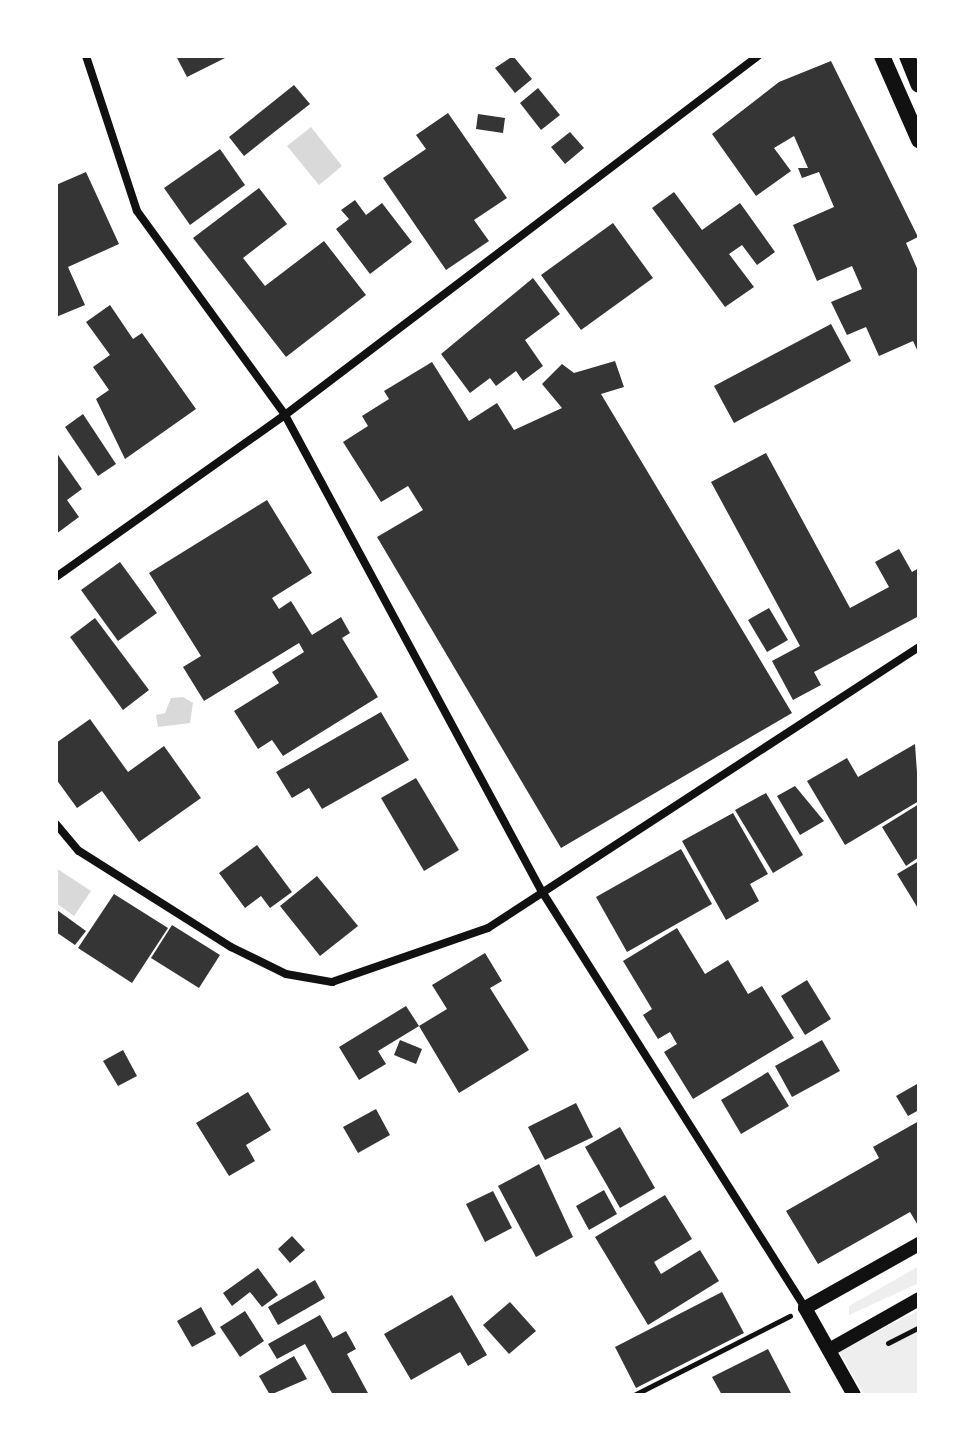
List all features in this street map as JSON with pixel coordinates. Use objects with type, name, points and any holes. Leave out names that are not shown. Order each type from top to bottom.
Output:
[{"type":"main road","points":[[882,56],[919,140]]},
{"type":"main road","points":[[907,56],[919,85]]},
{"type":"street","points":[[86,56],[137,211],[285,415],[541,890],[805,1308],[854,1395]]},
{"type":"street","points":[[56,577],[285,415],[758,56]]},
{"type":"street","points":[[56,824],[79,851],[286,974],[332,982],[381,971],[488,928],[541,890],[919,647]]},
{"type":"street","points":[[805,1308],[919,1244]]},
{"type":"street","points":[[829,1350],[919,1299]]},
{"type":"path","points":[[634,1395],[805,1308]]},
{"type":"path","points":[[883,1346],[919,1327]]},
{"type":"shaded area","points":[[311,127],[342,166],[319,185],[287,146]]},
{"type":"shaded area","points":[[183,697],[193,703],[190,723],[158,727],[156,715],[165,713],[171,698]]},
{"type":"shaded area","points":[[56,868],[91,891],[74,916],[56,903]]},
{"type":"shaded area","points":[[919,1266],[919,1283],[849,1315],[849,1306]]},
{"type":"shaded area","points":[[919,1310],[919,1395],[864,1395],[839,1351]]},
{"type":"building","points":[[176,56],[229,56],[187,77]]},
{"type":"building","points":[[513,56],[532,79],[515,93],[495,68]]},
{"type":"building","points":[[831,61],[918,237],[906,243],[919,273],[919,354],[913,341],[879,356],[866,327],[847,335],[831,302],[862,289],[852,266],[817,281],[793,225],[834,207],[819,172],[802,178],[798,168],[808,168],[794,136],[774,148],[791,171],[756,196],[712,134],[779,82]]},
{"type":"building","points":[[294,85],[310,104],[244,156],[229,137]]},
{"type":"building","points":[[538,88],[560,115],[541,130],[520,103]]},
{"type":"building","points":[[448,113],[507,198],[474,220],[489,241],[446,270],[383,178],[426,149],[416,135]]},
{"type":"building","points":[[478,114],[505,118],[503,133],[476,129]]},
{"type":"building","points":[[570,132],[584,148],[565,164],[551,147]]},
{"type":"building","points":[[220,149],[245,185],[190,225],[164,188]]},
{"type":"building","points":[[86,172],[119,244],[68,267],[85,305],[56,317],[56,185]]},
{"type":"building","points":[[259,188],[287,224],[243,258],[265,286],[324,241],[366,295],[286,357],[193,238]]},
{"type":"building","points":[[674,192],[702,230],[740,203],[775,252],[757,265],[742,245],[729,254],[754,287],[725,307],[652,208]]},
{"type":"building","points":[[355,200],[366,215],[382,203],[412,242],[370,274],[336,229],[349,219],[341,210]]},
{"type":"building","points":[[613,223],[653,278],[581,330],[541,275]]},
{"type":"building","points":[[533,278],[560,314],[525,340],[543,366],[523,381],[516,371],[496,386],[490,378],[470,393],[441,354]]},
{"type":"building","points":[[110,305],[133,339],[142,333],[196,409],[125,459],[96,399],[109,390],[93,367],[110,355],[86,322]]},
{"type":"building","points":[[831,324],[851,361],[734,423],[714,386]]},
{"type":"building","points":[[615,361],[624,387],[601,394],[792,713],[561,848],[377,537],[423,510],[408,486],[381,502],[343,442],[368,426],[362,416],[389,399],[384,391],[432,362],[469,421],[497,403],[514,430],[562,408],[542,384],[562,364],[574,373]]},
{"type":"building","points":[[83,414],[116,464],[98,476],[65,427]]},
{"type":"building","points":[[56,452],[82,489],[67,500],[79,517],[56,534]]},
{"type":"building","points":[[766,453],[850,608],[889,587],[875,562],[899,549],[912,572],[919,568],[919,616],[814,672],[821,685],[793,700],[772,661],[800,646],[711,482]]},
{"type":"building","points":[[267,500],[312,573],[272,598],[279,609],[291,601],[312,635],[341,617],[350,633],[342,638],[378,697],[283,756],[272,740],[258,749],[234,711],[279,683],[272,672],[304,652],[299,643],[204,701],[183,667],[201,656],[149,573]]},
{"type":"building","points":[[120,562],[157,613],[118,641],[81,590]]},
{"type":"building","points":[[769,608],[788,640],[767,652],[748,620]]},
{"type":"building","points":[[95,618],[149,690],[123,710],[70,637]]},
{"type":"building","points":[[381,712],[409,760],[322,809],[309,788],[292,798],[276,772]]},
{"type":"building","points":[[90,719],[128,772],[164,746],[201,798],[139,842],[102,791],[77,808],[56,779],[56,743]]},
{"type":"building","points":[[915,744],[919,801],[845,845],[807,781],[847,758],[858,777]]},
{"type":"building","points":[[416,778],[459,850],[424,871],[381,798]]},
{"type":"building","points":[[795,786],[824,821],[800,835],[777,796]]},
{"type":"building","points":[[766,793],[803,855],[773,873],[735,810]]},
{"type":"building","points":[[919,804],[919,857],[906,866],[882,827]]},
{"type":"building","points":[[733,813],[768,874],[750,884],[759,901],[726,920],[682,841]]},
{"type":"building","points":[[257,845],[292,892],[270,908],[261,896],[245,908],[219,873]]},
{"type":"building","points":[[681,849],[712,904],[627,952],[596,897]]},
{"type":"building","points":[[919,861],[919,910],[897,874]]},
{"type":"building","points":[[317,876],[358,926],[320,956],[280,906]]},
{"type":"building","points":[[114,894],[168,928],[132,983],[78,948]]},
{"type":"building","points":[[57,910],[86,931],[75,945],[56,932]]},
{"type":"building","points":[[172,925],[220,955],[199,988],[151,958]]},
{"type":"building","points":[[677,928],[705,974],[728,960],[748,994],[762,986],[794,1038],[693,1099],[664,1052],[677,1044],[670,1032],[658,1039],[643,1015],[652,1009],[623,961]]},
{"type":"building","points":[[485,953],[502,981],[490,988],[529,1050],[459,1093],[419,1026],[447,1009],[432,985]]},
{"type":"building","points":[[807,980],[831,1019],[805,1035],[781,996]]},
{"type":"building","points":[[406,1006],[419,1026],[378,1051],[386,1064],[359,1080],[339,1047]]},
{"type":"building","points":[[400,1040],[422,1049],[416,1064],[394,1055]]},
{"type":"building","points":[[822,1040],[840,1071],[792,1097],[775,1066]]},
{"type":"building","points":[[123,1050],[137,1076],[118,1086],[103,1061]]},
{"type":"building","points":[[768,1072],[789,1106],[741,1134],[721,1100]]},
{"type":"building","points":[[917,1084],[919,1110],[908,1116],[896,1096]]},
{"type":"building","points":[[248,1092],[271,1130],[246,1145],[255,1161],[229,1176],[196,1123]]},
{"type":"building","points":[[576,1103],[593,1137],[545,1160],[528,1127]]},
{"type":"building","points":[[376,1109],[390,1135],[358,1153],[343,1127]]},
{"type":"building","points":[[919,1121],[919,1227],[910,1212],[818,1264],[786,1211],[879,1158],[873,1147]]},
{"type":"building","points":[[620,1127],[655,1188],[620,1208],[585,1147]]},
{"type":"building","points":[[539,1164],[573,1237],[536,1257],[498,1186]]},
{"type":"building","points":[[604,1190],[617,1214],[589,1230],[576,1206]]},
{"type":"building","points":[[493,1191],[512,1228],[485,1242],[466,1204]]},
{"type":"building","points":[[665,1195],[692,1239],[654,1262],[661,1274],[700,1250],[719,1281],[648,1325],[595,1237]]},
{"type":"building","points":[[292,1236],[305,1250],[290,1263],[278,1249]]},
{"type":"building","points":[[258,1268],[278,1295],[262,1307],[250,1292],[232,1306],[223,1293]]},
{"type":"building","points":[[315,1280],[325,1298],[278,1325],[268,1307]]},
{"type":"building","points":[[722,1292],[744,1333],[636,1388],[615,1347]]},
{"type":"building","points":[[452,1295],[487,1355],[468,1366],[460,1352],[411,1380],[384,1334]]},
{"type":"building","points":[[510,1302],[536,1331],[509,1354],[483,1325]]},
{"type":"building","points":[[201,1307],[216,1334],[192,1347],[177,1321]]},
{"type":"building","points":[[245,1311],[264,1341],[240,1357],[220,1327]]},
{"type":"building","points":[[320,1315],[333,1338],[346,1331],[356,1349],[347,1354],[369,1395],[333,1395],[305,1344],[277,1359],[268,1344]]},
{"type":"building","points":[[768,1349],[792,1395],[722,1395],[712,1377]]},
{"type":"building","points":[[294,1356],[307,1379],[270,1395],[259,1376]]}]
